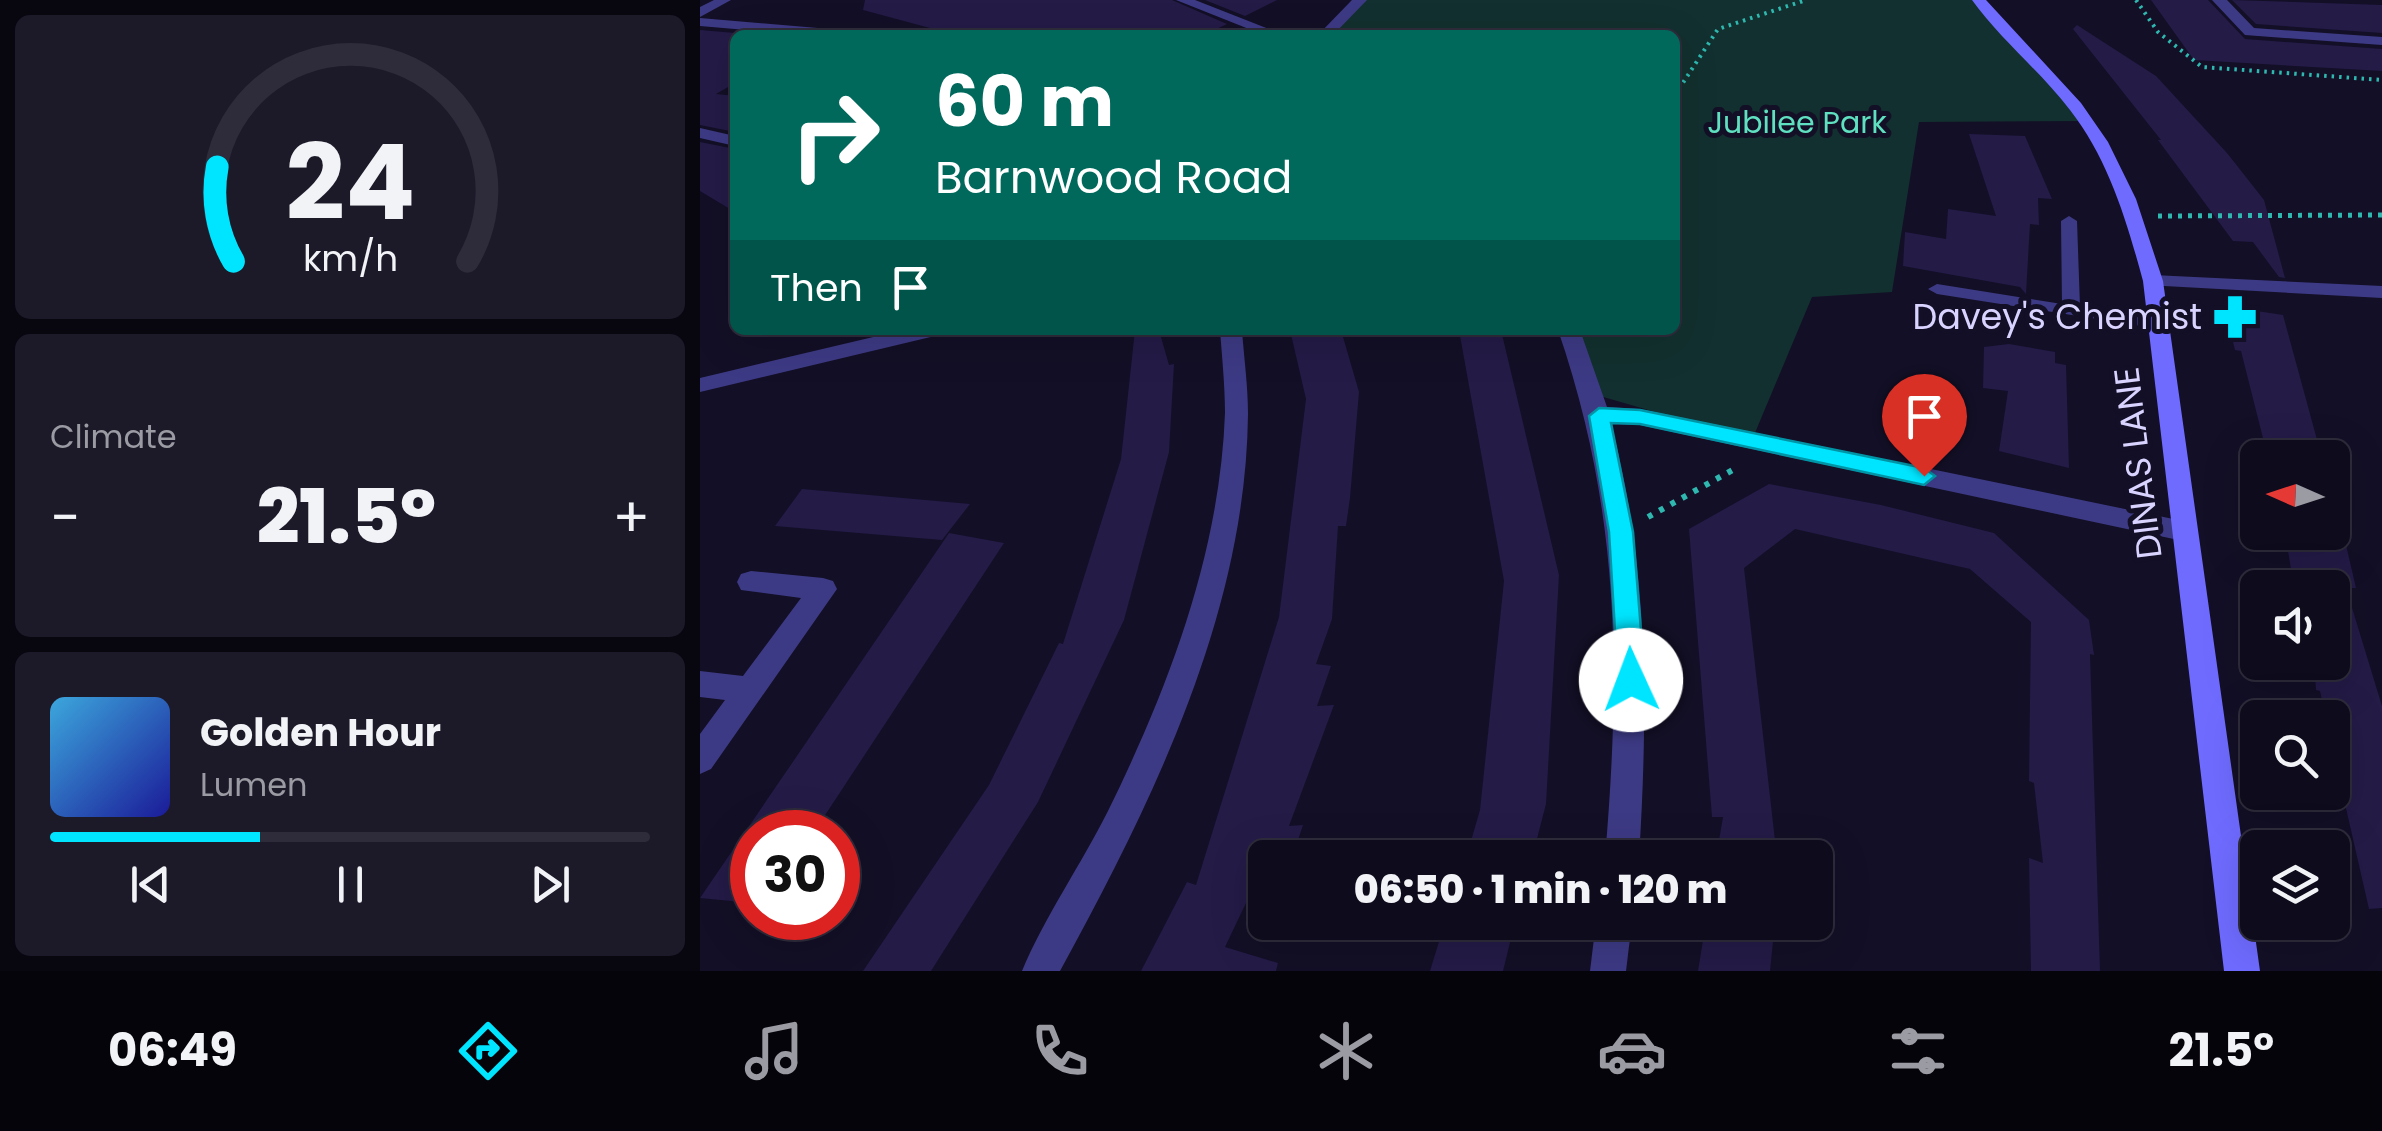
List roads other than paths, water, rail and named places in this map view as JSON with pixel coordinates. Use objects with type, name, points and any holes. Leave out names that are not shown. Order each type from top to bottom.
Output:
[{"type":"street","points":[[700,14],[724,0]]},
{"type":"street","points":[[1183,0],[1264,30]]},
{"type":"street","points":[[1330,30],[1360,0]]},
{"type":"street","name":"DINAS LANE","points":[[1979,0],[1996,25],[2037,64],[2086,121],[2127,193],[2153,281],[2182,532],[2242,971]]},
{"type":"street","points":[[2219,0],[2250,32],[2382,41]]},
{"type":"street","points":[[700,22],[795,30]]},
{"type":"street","points":[[700,134],[730,140]]},
{"type":"street","points":[[2153,281],[2382,292]]},
{"type":"street","points":[[700,385],[903,335]]},
{"type":"street","points":[[1040,971],[1110,840],[1157,737],[1212,576],[1236,436],[1230,335]]},
{"type":"street","points":[[1571,335],[1599,416],[1621,532],[1632,710],[1623,840]]},
{"type":"street","points":[[1599,416],[1640,417],[2182,532]]},
{"type":"street","points":[[700,758],[823,590],[751,582]]},
{"type":"street","points":[[700,684],[750,690]]},
{"type":"street","points":[[1608,971],[1612,940]]},
{"type":"lane","points":[[2068,221],[2071,312]]},
{"type":"lane","points":[[1937,289],[2160,326]]},
{"type":"place","name":"Davey's Chemist","points":[[2235,317]]},
{"type":"park label","name":"Jubilee Park","points":[[1797,123]]}]
